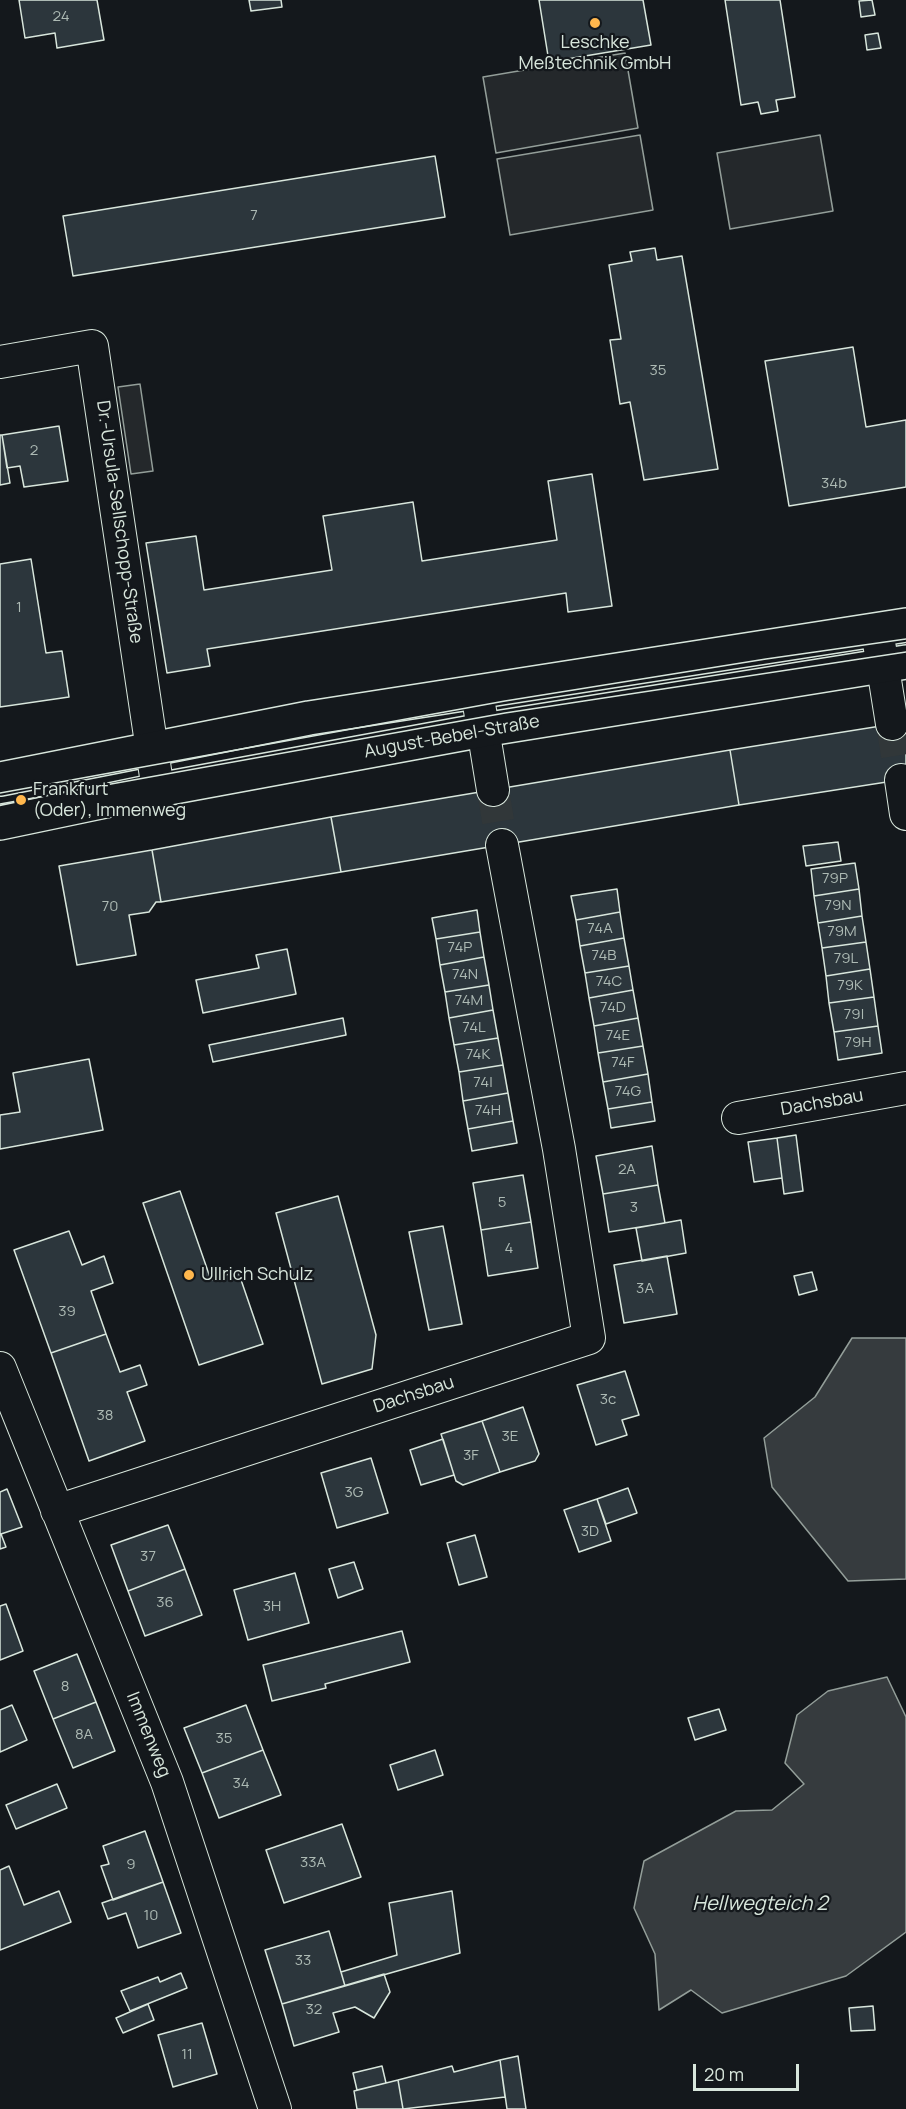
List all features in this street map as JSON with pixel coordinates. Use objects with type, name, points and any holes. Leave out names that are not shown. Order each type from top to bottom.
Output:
[{"type":"street","name":"Dr.-Ursula-Sellschopp-Straße","points":[[0,362],[92,346],[158,790]]},
{"type":"street","points":[[0,779],[309,718],[891,628],[894,664],[892,724]]},
{"type":"street","name":"August-Bebel-Straße","points":[[0,823],[158,790],[483,730],[894,664]]},
{"type":"street","points":[[477,692],[493,790]]},
{"type":"street","points":[[901,780],[906,814]]},
{"type":"street","name":"Dachsbau","points":[[57,1511],[589,1338],[559,1149],[502,844]]},
{"type":"street","name":"Dachsbau","points":[[738,1118],[906,1088]]},
{"type":"street","name":"Immenweg","points":[[0,1368],[167,1782],[275,2109]]},
{"type":"shaded area","points":[[625,53],[638,128],[496,153],[483,77]]},
{"type":"shaded area","points":[[640,135],[653,210],[510,235],[497,159]]},
{"type":"shaded area","points":[[820,135],[833,211],[730,229],[717,153]]},
{"type":"shaded area","points":[[140,384],[153,471],[131,474],[118,387]]},
{"type":"water","points":[[852,1338],[906,1338],[906,1579],[848,1581],[772,1487],[764,1438],[815,1397]]},
{"type":"water","name":"Hellwegteich 2","points":[[887,1677],[906,1717],[906,1932],[846,1976],[722,2013],[691,1990],[659,2010],[655,1954],[634,1908],[644,1861],[736,1811],[772,1810],[804,1784],[785,1763],[797,1715],[828,1691]]},
{"type":"building","points":[[19,0],[97,0],[104,40],[57,48],[55,33],[25,38]]},
{"type":"building","points":[[249,0],[281,0],[282,7],[251,11]]},
{"type":"building","name":"Leschke Meßtechnik GmbH","points":[[539,0],[643,0],[651,45],[549,62]]},
{"type":"building","points":[[725,0],[780,0],[795,97],[776,100],[778,111],[761,114],[758,102],[741,105]]},
{"type":"building","points":[[872,0],[875,15],[861,17],[859,1]]},
{"type":"building","points":[[878,33],[881,48],[867,50],[865,35]]},
{"type":"building","points":[[435,156],[445,217],[73,276],[63,216]]},
{"type":"building","points":[[655,248],[657,260],[682,256],[718,469],[644,480],[630,402],[620,404],[610,340],[621,339],[609,265],[632,261],[630,252]]},
{"type":"building","points":[[853,347],[866,427],[906,420],[906,487],[789,506],[765,361]]},
{"type":"building","points":[[59,426],[68,481],[24,487],[20,466],[7,468],[2,435]]},
{"type":"building","points":[[0,435],[2,435],[10,483],[0,485]]},
{"type":"building","points":[[592,474],[612,606],[568,612],[566,593],[207,649],[210,666],[167,673],[146,543],[196,536],[204,590],[332,570],[323,516],[413,502],[422,561],[557,540],[548,481]]},
{"type":"building","points":[[31,559],[46,653],[62,651],[69,697],[0,707],[0,564]]},
{"type":"building","points":[[906,722],[906,779],[739,805],[730,750]]},
{"type":"building","points":[[730,750],[739,805],[341,872],[331,817]]},
{"type":"building","points":[[331,817],[341,872],[161,902],[152,850]]},
{"type":"building","points":[[838,842],[841,861],[806,866],[803,846]]},
{"type":"building","points":[[152,850],[161,902],[156,902],[149,912],[129,915],[136,955],[77,965],[59,866]]},
{"type":"building","points":[[855,863],[859,889],[814,896],[811,869]]},
{"type":"building","points":[[617,889],[620,912],[576,920],[571,896]]},
{"type":"building","points":[[859,889],[862,916],[818,923],[814,896]]},
{"type":"building","points":[[477,910],[480,932],[436,939],[432,918]]},
{"type":"building","points":[[620,912],[624,938],[580,946],[576,920]]},
{"type":"building","points":[[862,916],[866,942],[822,948],[818,923]]},
{"type":"building","points":[[480,932],[484,957],[440,965],[436,939]]},
{"type":"building","points":[[624,938],[629,966],[585,973],[580,946]]},
{"type":"building","points":[[866,942],[870,969],[826,976],[822,948]]},
{"type":"building","points":[[287,949],[296,994],[203,1013],[196,980],[259,968],[256,955]]},
{"type":"building","points":[[484,957],[489,985],[445,992],[440,965]]},
{"type":"building","points":[[629,966],[633,990],[589,998],[585,973]]},
{"type":"building","points":[[870,969],[874,997],[829,1003],[826,976]]},
{"type":"building","points":[[489,985],[493,1010],[449,1018],[445,992]]},
{"type":"building","points":[[633,990],[638,1018],[594,1026],[589,998]]},
{"type":"building","points":[[874,997],[878,1026],[834,1032],[829,1003]]},
{"type":"building","points":[[493,1010],[498,1038],[454,1045],[449,1018]]},
{"type":"building","points":[[343,1018],[346,1035],[213,1062],[209,1045]]},
{"type":"building","points":[[638,1018],[643,1046],[598,1053],[594,1026]]},
{"type":"building","points":[[878,1026],[882,1053],[838,1060],[834,1032]]},
{"type":"building","points":[[498,1038],[503,1065],[459,1072],[454,1045]]},
{"type":"building","points":[[643,1046],[648,1074],[603,1082],[598,1053]]},
{"type":"building","points":[[89,1059],[103,1130],[0,1149],[0,1115],[20,1112],[13,1073]]},
{"type":"building","points":[[503,1065],[508,1093],[463,1101],[459,1072]]},
{"type":"building","points":[[648,1074],[652,1102],[608,1109],[603,1082]]},
{"type":"building","points":[[508,1093],[513,1121],[468,1129],[463,1101]]},
{"type":"building","points":[[652,1102],[655,1121],[611,1128],[608,1109]]},
{"type":"building","points":[[513,1121],[517,1143],[472,1151],[468,1129]]},
{"type":"building","points":[[796,1135],[803,1191],[784,1194],[777,1138]]},
{"type":"building","points":[[777,1138],[782,1178],[754,1182],[748,1142]]},
{"type":"building","points":[[652,1146],[658,1185],[603,1194],[596,1156]]},
{"type":"building","points":[[523,1175],[531,1222],[481,1230],[473,1183]]},
{"type":"building","points":[[658,1185],[665,1223],[609,1232],[603,1194]]},
{"type":"building","name":"Ullrich Schulz","points":[[180,1191],[211,1280],[238,1271],[263,1344],[199,1365],[143,1203]]},
{"type":"building","points":[[338,1196],[376,1335],[372,1369],[322,1384],[276,1213]]},
{"type":"building","points":[[681,1220],[686,1253],[642,1261],[636,1228]]},
{"type":"building","points":[[531,1222],[538,1268],[488,1276],[481,1230]]},
{"type":"building","points":[[443,1226],[462,1324],[429,1330],[409,1232]]},
{"type":"building","points":[[69,1231],[82,1265],[104,1256],[113,1283],[91,1291],[106,1334],[51,1353],[14,1250]]},
{"type":"building","points":[[667,1256],[677,1314],[624,1323],[614,1265]]},
{"type":"building","points":[[812,1272],[817,1290],[799,1295],[794,1276]]},
{"type":"building","points":[[106,1334],[120,1372],[140,1365],[147,1385],[127,1392],[145,1441],[89,1461],[51,1353]]},
{"type":"building","points":[[625,1371],[639,1415],[622,1420],[627,1435],[596,1445],[577,1385]]},
{"type":"building","points":[[523,1407],[539,1454],[535,1461],[500,1472],[482,1421]]},
{"type":"building","points":[[482,1421],[500,1472],[463,1485],[456,1481],[441,1434]]},
{"type":"building","points":[[443,1439],[454,1475],[421,1485],[410,1450]]},
{"type":"building","points":[[371,1458],[388,1513],[337,1528],[321,1473]]},
{"type":"building","points":[[628,1488],[637,1513],[606,1524],[597,1499]]},
{"type":"building","points":[[7,1489],[22,1527],[1,1534],[6,1547],[0,1549],[0,1492]]},
{"type":"building","points":[[597,1499],[611,1541],[579,1552],[564,1510]]},
{"type":"building","points":[[168,1525],[185,1569],[128,1591],[111,1545]]},
{"type":"building","points":[[475,1535],[487,1577],[459,1585],[447,1543]]},
{"type":"building","points":[[354,1562],[363,1589],[338,1598],[329,1569]]},
{"type":"building","points":[[185,1569],[202,1615],[145,1636],[128,1591]]},
{"type":"building","points":[[295,1573],[309,1623],[248,1640],[234,1590]]},
{"type":"building","points":[[6,1604],[23,1651],[0,1660],[0,1606]]},
{"type":"building","points":[[402,1631],[410,1662],[325,1684],[326,1688],[272,1701],[263,1665]]},
{"type":"building","points":[[77,1654],[96,1702],[53,1719],[34,1671]]},
{"type":"building","points":[[96,1702],[115,1751],[73,1768],[53,1719]]},
{"type":"building","points":[[12,1705],[27,1740],[0,1752],[0,1710]]},
{"type":"building","points":[[246,1705],[263,1750],[202,1773],[184,1728]]},
{"type":"building","points":[[719,1709],[726,1730],[695,1740],[688,1718]]},
{"type":"building","points":[[263,1750],[281,1795],[219,1818],[202,1773]]},
{"type":"building","points":[[435,1750],[443,1775],[398,1790],[390,1765]]},
{"type":"building","points":[[57,1784],[67,1808],[16,1829],[6,1805]]},
{"type":"building","points":[[342,1824],[361,1877],[284,1903],[266,1850]]},
{"type":"building","points":[[145,1831],[163,1882],[113,1900],[101,1866],[109,1864],[103,1846]]},
{"type":"building","points":[[9,1866],[24,1905],[59,1891],[71,1922],[0,1950],[0,1870]]},
{"type":"building","points":[[163,1882],[181,1933],[138,1948],[126,1913],[108,1919],[102,1903]]},
{"type":"building","points":[[452,1891],[460,1953],[345,1986],[341,1972],[397,1955],[389,1903]]},
{"type":"building","points":[[329,1931],[345,1986],[282,2004],[265,1950]]},
{"type":"building","points":[[181,1973],[187,1988],[130,2011],[121,1991],[158,1977],[160,1982]]},
{"type":"building","points":[[384,1974],[390,1992],[374,2018],[355,2007],[333,2013],[339,2032],[294,2046],[282,2004]]},
{"type":"building","points":[[148,2004],[154,2020],[123,2033],[116,2018]]},
{"type":"building","points":[[873,2006],[875,2030],[851,2031],[849,2008]]},
{"type":"building","points":[[202,2023],[217,2074],[173,2087],[158,2035]]},
{"type":"building","points":[[518,2056],[526,2109],[507,2109],[500,2060]]},
{"type":"building","points":[[500,2060],[505,2097],[403,2109],[398,2080],[452,2066],[454,2072]]},
{"type":"building","points":[[382,2066],[386,2083],[357,2090],[353,2073]]},
{"type":"building","points":[[398,2080],[403,2109],[357,2109],[354,2091]]},
{"type":"tunnel","points":[[892,724],[901,780]]},
{"type":"tunnel","points":[[493,790],[502,845]]},
{"type":"tram line","points":[[0,793],[505,701],[906,639]]},
{"type":"tram line","points":[[0,804],[505,713],[906,652]]},
{"type":"place","name":"Leschke Meßtechnik GmbH","points":[[595,23]]},
{"type":"place","name":"Frankfurt (Oder), Immenweg","points":[[21,800]]},
{"type":"place","name":"Ullrich Schulz","points":[[189,1275]]}]
